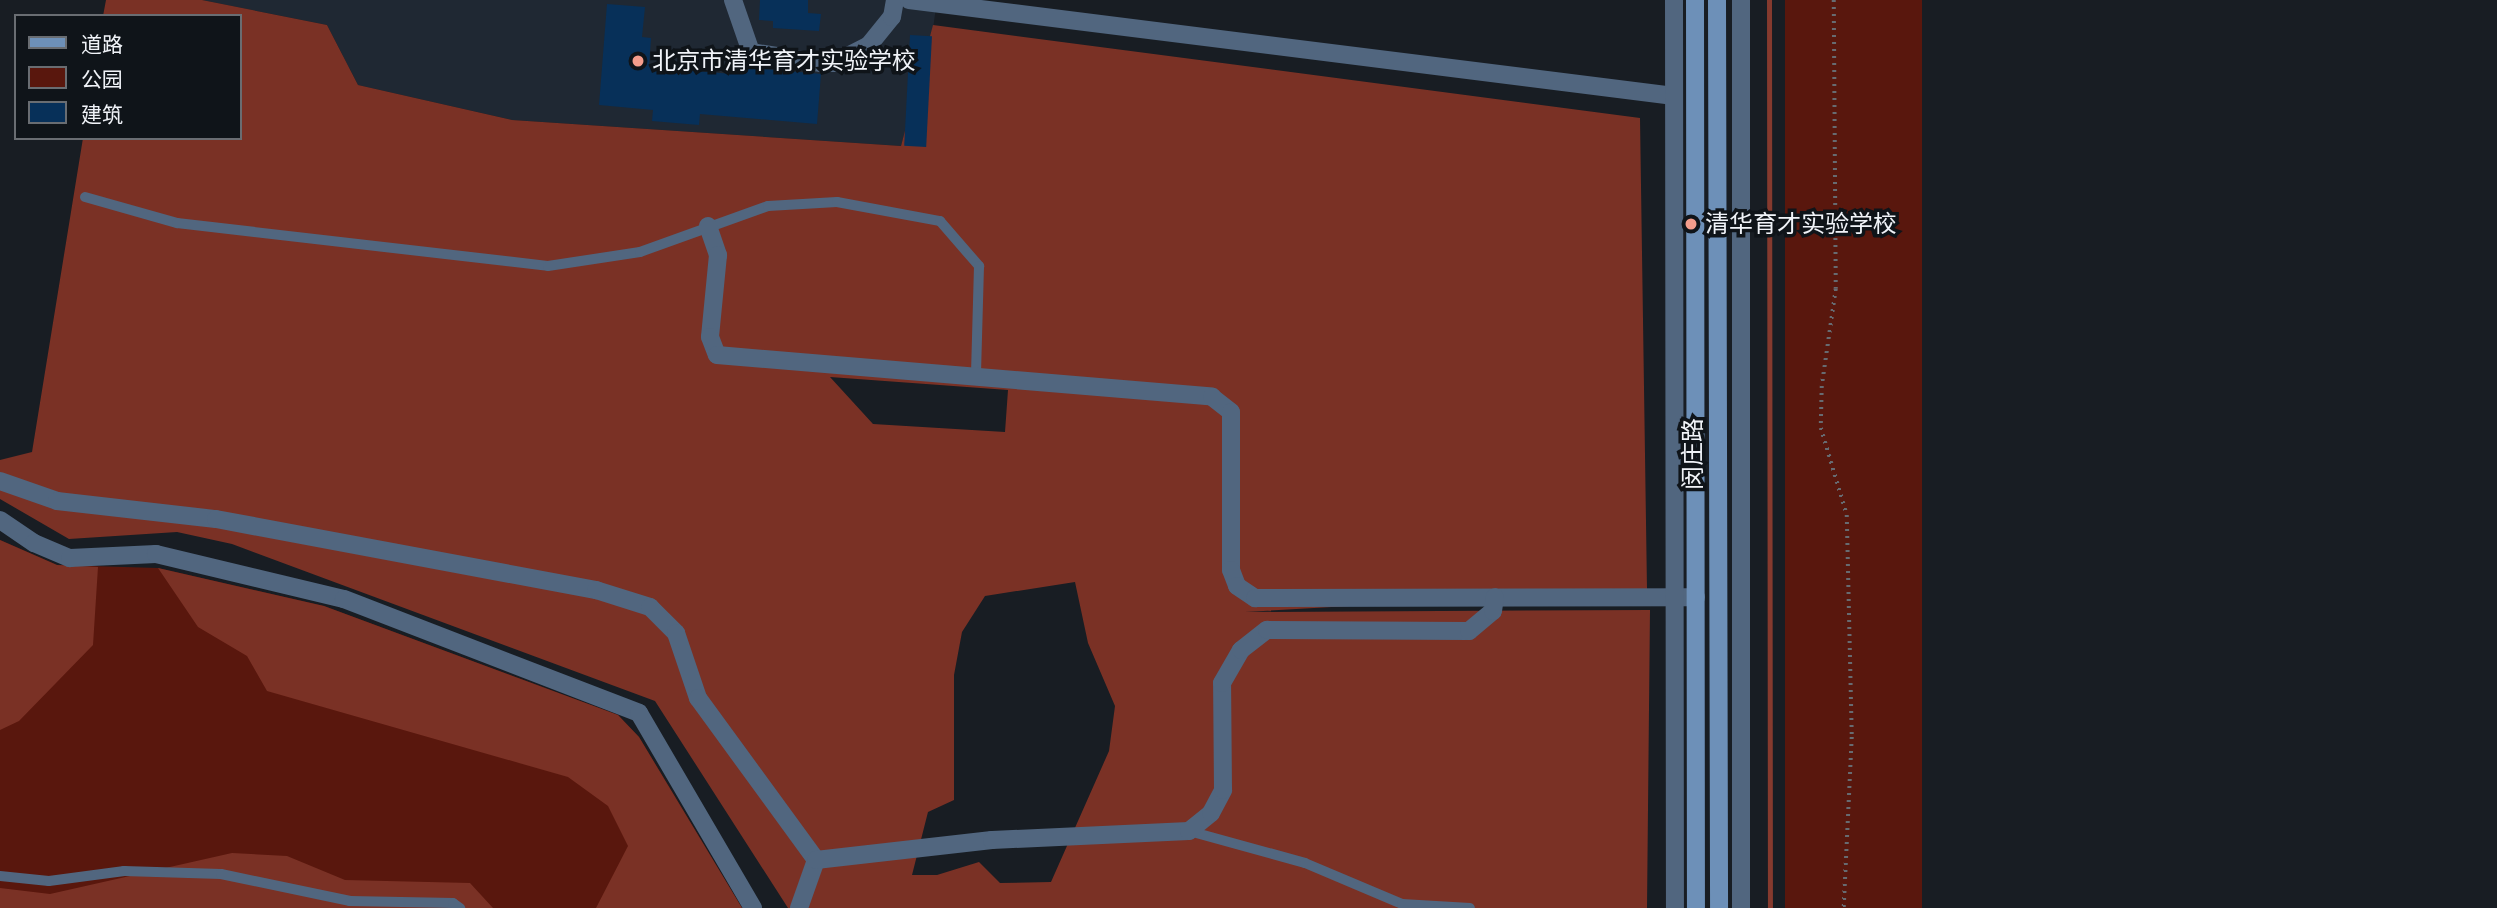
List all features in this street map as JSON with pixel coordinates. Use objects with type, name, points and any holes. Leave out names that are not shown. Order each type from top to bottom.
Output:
[{"type":"main road","name":"闵庄路","points":[[1695,0],[1696,908]]},
{"type":"main road","name":"闵庄路","points":[[1717,0],[1719,908]]},
{"type":"street","points":[[733,0],[751,52],[834,63],[869,45],[881,34],[892,18],[895,0]]},
{"type":"street","points":[[909,0],[1674,96]]},
{"type":"street","name":"闵庄路","points":[[1674,0],[1675,908]]},
{"type":"street","name":"闵庄路","points":[[1741,0],[1741,908]]},
{"type":"street","points":[[708,226],[718,255],[710,337],[717,355],[1212,397],[1231,412],[1231,570],[1237,586],[1255,598],[1696,597]]},
{"type":"street","points":[[0,481],[57,501],[216,519],[596,590],[650,607],[676,633],[698,698],[816,860]]},
{"type":"street","points":[[0,520],[34,544],[70,558],[156,554],[344,599],[639,713],[753,908]]},
{"type":"street","points":[[816,860],[992,840],[1189,831],[1211,813],[1223,790],[1222,683],[1241,650],[1267,630],[1469,631],[1493,611],[1494,597]]},
{"type":"street","points":[[799,908],[816,860]]},
{"type":"lane","points":[[85,197],[177,223],[548,266],[640,252],[768,206],[837,202],[940,221],[979,266],[976,376]]},
{"type":"lane","points":[[1189,831],[1305,863],[1402,904],[1470,908]]},
{"type":"lane","points":[[0,876],[49,881],[124,872],[221,874],[350,901],[453,903],[460,908]]},
{"type":"path","points":[[1834,0],[1836,289],[1822,386],[1821,428],[1847,514],[1852,737],[1844,908]]},
{"type":"shaded area","points":[[106,0],[202,0],[327,25],[358,85],[512,120],[901,146],[933,25],[1640,118],[1647,589],[1245,612],[1650,610],[1647,908],[788,908],[655,701],[232,544],[177,532],[69,539],[0,499],[0,460],[32,452],[83,140],[242,140],[242,14],[103,14]],"holes":[[[830,377],[1008,390],[1005,432],[873,424]],[[1075,582],[1088,643],[1115,706],[1109,751],[1051,882],[1000,883],[979,862],[937,875],[912,875],[928,812],[954,800],[954,675],[962,632],[985,596]]]},
{"type":"shaded area","name":"北京市清华育才实验学校","points":[[202,0],[937,0],[932,36],[901,146],[512,120],[358,85],[327,25]]},
{"type":"shaded area","points":[[0,540],[57,565],[98,567],[93,645],[19,721],[0,730]]},
{"type":"shaded area","points":[[158,568],[324,606],[618,715],[639,737],[742,908],[596,908],[628,846],[608,806],[568,777],[267,691],[247,656],[198,627]]},
{"type":"shaded area","points":[[232,853],[287,856],[345,880],[470,883],[493,908],[0,908],[0,888],[50,894]]},
{"type":"green space","points":[[1785,0],[1922,0],[1922,908],[1785,908]]},
{"type":"green space","points":[[0,540],[57,565],[158,568],[324,606],[618,715],[639,737],[742,908],[0,908]]},
{"type":"building","points":[[760,0],[808,0],[808,13],[821,14],[819,31],[773,28],[773,21],[759,20]]},
{"type":"building","points":[[607,4],[645,7],[642,37],[651,38],[649,67],[732,74],[733,66],[821,74],[817,124],[700,114],[699,125],[652,121],[653,110],[599,105]]},
{"type":"building","points":[[910,35],[932,36],[926,147],[904,146]]},
{"type":"waterway","points":[[1769,0],[1770,908]]},
{"type":"place","name":"北京市清华育才实验学校","points":[[638,61]]},
{"type":"place","name":"清华育才实验学校","points":[[1691,224]]}]
